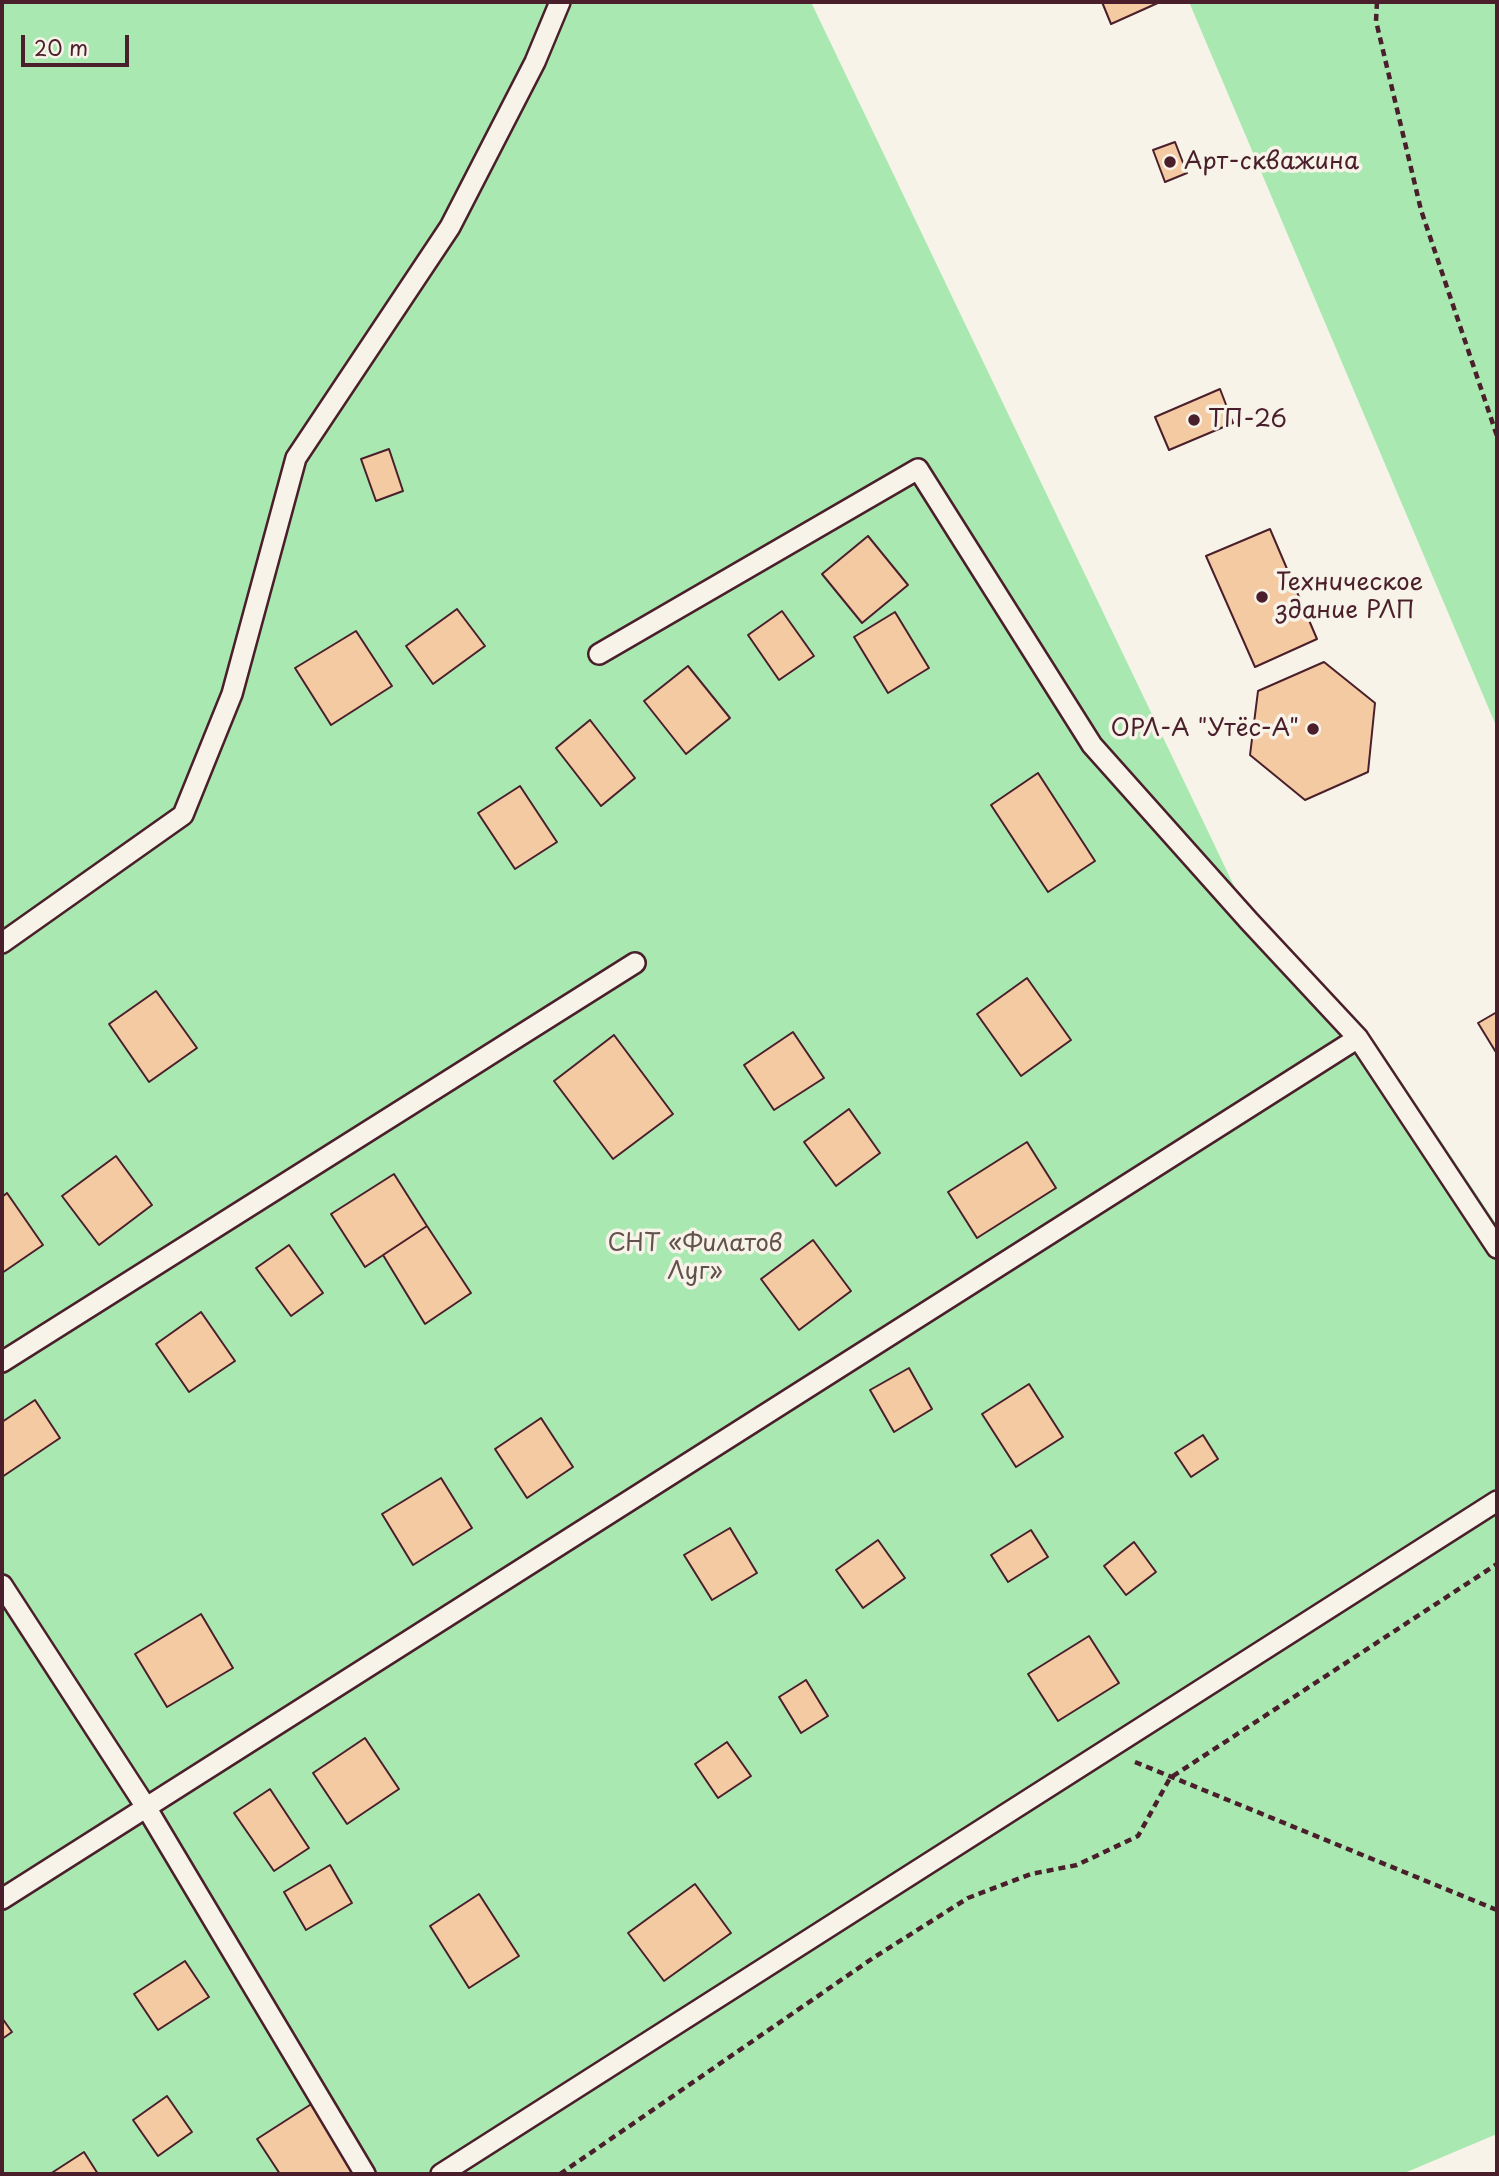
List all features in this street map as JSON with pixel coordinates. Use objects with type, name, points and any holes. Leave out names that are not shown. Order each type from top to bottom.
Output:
[{"type":"lane","points":[[2,943],[183,816],[232,694],[296,458],[450,228],[536,62],[560,2]]},
{"type":"lane","points":[[599,654],[918,469],[1093,745],[1249,921],[1358,1038],[1497,1248]]},
{"type":"lane","points":[[2,1362],[635,963]]},
{"type":"lane","points":[[2,1899],[1358,1038]]},
{"type":"lane","points":[[440,2174],[1497,1501]]},
{"type":"lane","points":[[2,1585],[146,1807],[365,2174]]},
{"type":"path","points":[[1377,2],[1376,21],[1421,210],[1497,436]]},
{"type":"path","points":[[560,2174],[873,1958],[968,1898],[1031,1874],[1077,1865],[1138,1836],[1170,1778],[1497,1564]]},
{"type":"path","points":[[1125,1758],[1497,1910]]},
{"type":"green space","name":"СНТ «Филатов Луг»","points":[[2,2],[811,2],[1237,892],[1373,1039],[1497,1225],[1497,2134],[1402,2174],[2,2174]]},
{"type":"green space","points":[[1189,2],[1497,2],[1497,728]]},
{"type":"building","points":[[1102,2],[1160,2],[1111,24]]},
{"type":"building","name":"Арт-скважина","points":[[1175,142],[1187,173],[1165,182],[1153,150]]},
{"type":"building","name":"ТП-26","points":[[1220,389],[1233,423],[1169,450],[1155,417]]},
{"type":"building","points":[[389,449],[403,491],[376,501],[361,459]]},
{"type":"building","name":"Техническое здание РЛП","points":[[1270,529],[1317,639],[1255,667],[1206,556]]},
{"type":"building","points":[[868,536],[908,585],[862,623],[822,574]]},
{"type":"building","points":[[457,609],[485,646],[433,684],[406,646]]},
{"type":"building","points":[[782,611],[814,656],[779,680],[748,635]]},
{"type":"building","points":[[895,612],[929,668],[888,693],[854,637]]},
{"type":"building","points":[[356,631],[392,686],[331,725],[295,668]]},
{"type":"building","name":"ОРЛ-А \"Утёс-А\"","points":[[1324,662],[1375,703],[1368,772],[1305,800],[1250,755],[1258,691]]},
{"type":"building","points":[[688,666],[730,718],[686,754],[644,701]]},
{"type":"building","points":[[590,720],[635,778],[601,806],[556,748]]},
{"type":"building","points":[[1038,773],[1095,861],[1048,892],[991,805]]},
{"type":"building","points":[[520,786],[557,842],[515,869],[478,813]]},
{"type":"building","points":[[1027,978],[1071,1040],[1021,1076],[977,1014]]},
{"type":"building","points":[[156,991],[197,1048],[149,1082],[109,1024]]},
{"type":"building","points":[[1497,1012],[1497,1054],[1478,1023]]},
{"type":"building","points":[[793,1032],[824,1078],[774,1110],[744,1065]]},
{"type":"building","points":[[614,1035],[673,1114],[613,1159],[554,1081]]},
{"type":"building","points":[[849,1109],[880,1153],[836,1186],[804,1142]]},
{"type":"building","points":[[1027,1142],[1056,1188],[977,1238],[948,1192]]},
{"type":"building","points":[[116,1156],[152,1205],[99,1245],[62,1196]]},
{"type":"building","points":[[394,1174],[427,1226],[365,1267],[331,1214]]},
{"type":"building","points":[[7,1193],[43,1245],[2,1273],[2,1197]]},
{"type":"building","points":[[427,1226],[471,1293],[425,1324],[383,1255]]},
{"type":"building","points":[[813,1240],[851,1291],[799,1330],[761,1279]]},
{"type":"building","points":[[289,1245],[323,1293],[291,1316],[256,1268]]},
{"type":"building","points":[[201,1312],[235,1361],[189,1392],[156,1344]]},
{"type":"building","points":[[909,1368],[932,1409],[894,1432],[870,1390]]},
{"type":"building","points":[[1029,1384],[1063,1437],[1016,1467],[982,1414]]},
{"type":"building","points":[[35,1400],[60,1438],[2,1477],[2,1422]]},
{"type":"building","points":[[541,1418],[573,1467],[527,1498],[495,1449]]},
{"type":"building","points":[[1203,1435],[1218,1459],[1191,1477],[1175,1453]]},
{"type":"building","points":[[441,1478],[472,1528],[413,1565],[382,1514]]},
{"type":"building","points":[[730,1528],[757,1573],[712,1600],[684,1555]]},
{"type":"building","points":[[1031,1530],[1048,1557],[1008,1582],[991,1555]]},
{"type":"building","points":[[878,1540],[905,1578],[863,1608],[836,1570]]},
{"type":"building","points":[[1134,1542],[1156,1572],[1126,1595],[1104,1566]]},
{"type":"building","points":[[201,1614],[233,1668],[167,1707],[135,1654]]},
{"type":"building","points":[[1089,1636],[1119,1683],[1058,1721],[1028,1674]]},
{"type":"building","points":[[806,1680],[828,1716],[801,1733],[779,1697]]},
{"type":"building","points":[[365,1738],[399,1789],[347,1824],[313,1773]]},
{"type":"building","points":[[727,1742],[751,1776],[718,1798],[695,1764]]},
{"type":"building","points":[[270,1789],[309,1848],[274,1871],[234,1813]]},
{"type":"building","points":[[330,1865],[352,1903],[306,1930],[284,1892]]},
{"type":"building","points":[[695,1884],[731,1933],[664,1981],[628,1933]]},
{"type":"building","points":[[479,1894],[519,1956],[469,1988],[430,1926]]},
{"type":"building","points":[[185,1961],[209,1997],[158,2030],[134,1994]]},
{"type":"building","points":[[2,2018],[12,2032],[2,2039]]},
{"type":"building","points":[[167,2096],[192,2132],[158,2156],[133,2120]]},
{"type":"building","points":[[313,2103],[371,2174],[280,2174],[257,2139]]},
{"type":"building","points":[[84,2152],[98,2174],[50,2174]]},
{"type":"place","name":"Арт-скважина","points":[[1170,162]]},
{"type":"place","name":"ТП-26","points":[[1194,420]]},
{"type":"place","name":"Техническое здание РЛП","points":[[1262,597]]},
{"type":"place","name":"ОРЛ-А \"Утёс-А\"","points":[[1313,729]]}]
